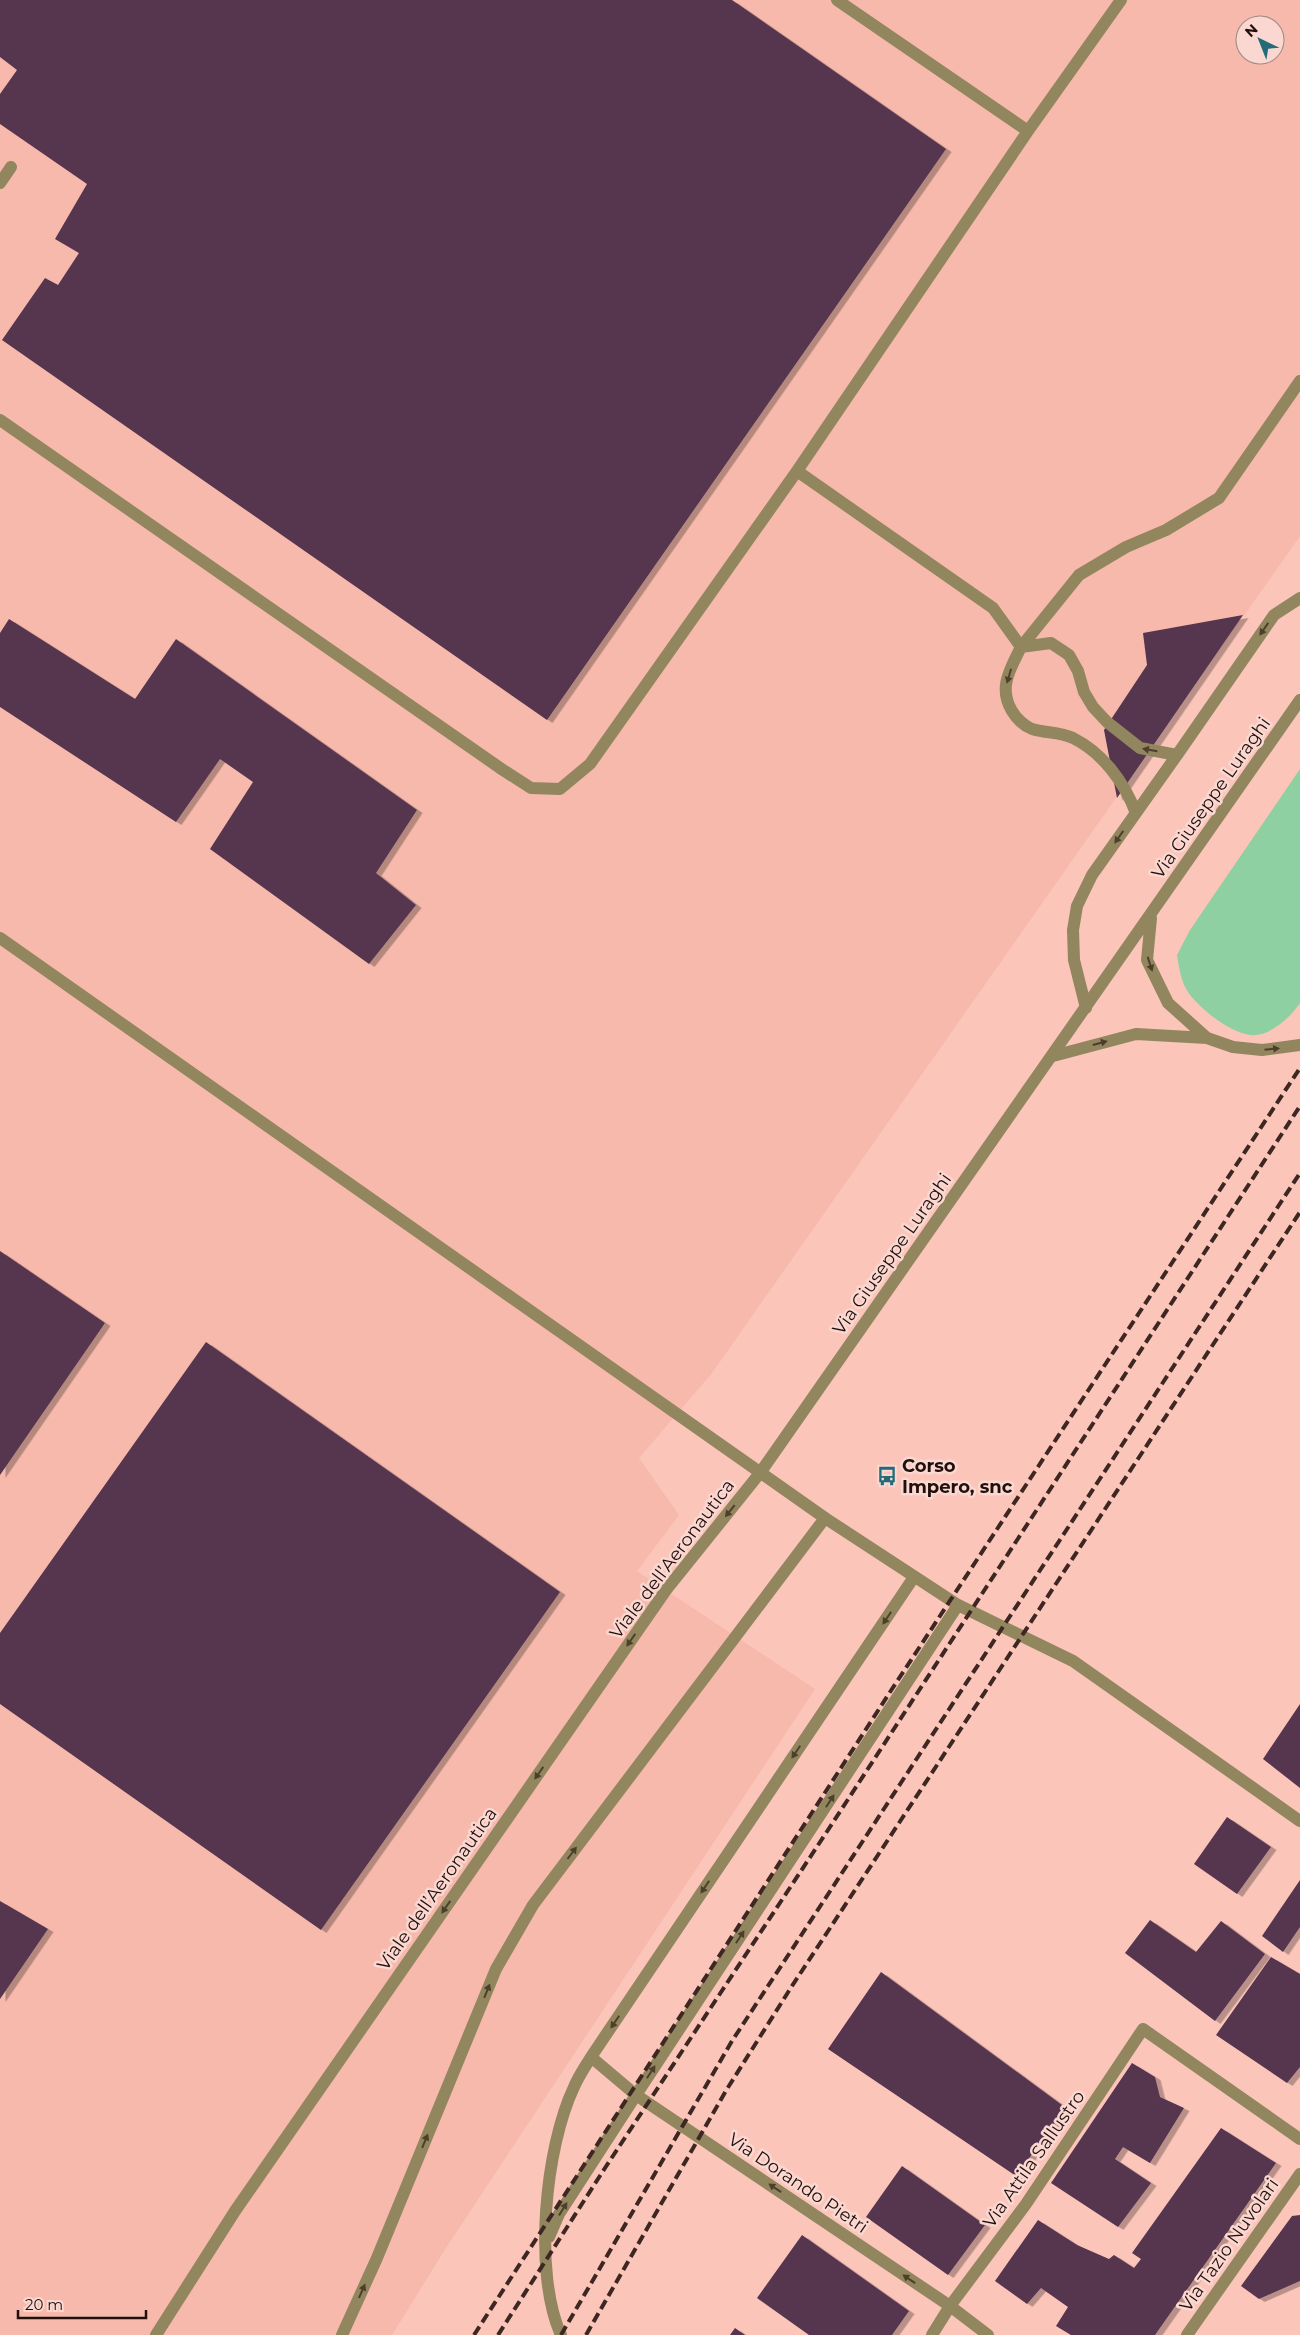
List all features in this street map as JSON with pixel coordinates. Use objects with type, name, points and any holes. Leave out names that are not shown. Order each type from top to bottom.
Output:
[{"type":"street","points":[[838,0],[1028,130]]},
{"type":"street","points":[[0,420],[503,770],[531,788],[560,789],[590,764],[797,471],[1028,130],[1121,0]]},
{"type":"street","points":[[0,182],[11,167]]},
{"type":"street","points":[[1136,813],[1123,784],[1099,757],[1073,738],[1031,729],[1016,718],[1005,700],[1007,676],[1021,647],[1079,576],[1126,547],[1166,530],[1219,498],[1300,382]]},
{"type":"street","points":[[797,471],[993,608],[1021,647]]},
{"type":"street","points":[[1086,1008],[1074,960],[1072,930],[1077,906],[1092,875],[1274,615],[1300,598]]},
{"type":"street","points":[[1021,647],[1050,643],[1070,655],[1078,671],[1084,692],[1093,707],[1107,722],[1140,748],[1177,755]]},
{"type":"street","name":"Via Giuseppe Luraghi","points":[[760,1473],[1151,916],[1300,700]]},
{"type":"street","name":"Via Giuseppe Luraghi","points":[[1151,916],[1147,960],[1168,1003],[1207,1038]]},
{"type":"street","points":[[0,938],[825,1518],[958,1605],[1072,1661],[1300,1821]]},
{"type":"street","name":"Via Giuseppe Luraghi","points":[[1053,1056],[1136,1034],[1207,1038],[1233,1047],[1262,1050],[1300,1045]]},
{"type":"street","name":"Viale dell’Aeronautica","points":[[156,2335],[240,2204],[666,1590],[760,1473]]},
{"type":"street","points":[[342,2335],[377,2258],[496,1968],[513,1937],[533,1905],[825,1518]]},
{"type":"street","points":[[561,2335],[547,2285],[546,2254],[549,2183],[557,2138],[573,2088],[591,2057],[914,1577]]},
{"type":"street","points":[[546,2254],[552,2227],[559,2214],[958,1605]]},
{"type":"street","name":"Via Attila Sallustro","points":[[932,2335],[950,2306],[1026,2204],[1143,2029],[1300,2139]]},
{"type":"street","name":"Via Dorando Pietri","points":[[591,2057],[636,2095],[950,2306],[988,2335]]},
{"type":"street","name":"Via Tazio Nuvolari","points":[[1187,2335],[1300,2174]]},
{"type":"shaded area","points":[[0,0],[1300,0],[1300,536],[712,1373],[639,1458],[679,1515],[637,1571],[815,1689],[444,2251],[392,2335],[0,2335]]},
{"type":"green space","points":[[1300,769],[1300,1003],[1285,1020],[1271,1030],[1257,1035],[1250,1035],[1224,1025],[1193,999],[1184,984],[1177,955],[1190,930]]},
{"type":"building","points":[[0,0],[732,0],[946,149],[547,720],[2,340],[45,278],[58,285],[79,253],[55,239],[87,184],[0,124],[0,94],[17,70],[0,57]]},
{"type":"building","points":[[1243,615],[1117,798],[1104,730],[1147,665],[1143,633]]},
{"type":"building","points":[[9,619],[135,699],[176,639],[417,810],[376,873],[416,905],[369,964],[210,849],[253,782],[220,759],[176,822],[0,707],[0,633]]},
{"type":"building","points":[[0,1251],[105,1323],[0,1475]]},
{"type":"building","points":[[206,1342],[560,1592],[321,1930],[0,1704],[0,1633]]},
{"type":"building","points":[[1300,1704],[1300,1788],[1263,1759]]},
{"type":"building","points":[[1227,1817],[1271,1847],[1237,1894],[1194,1864]]},
{"type":"building","points":[[1300,1880],[1300,1927],[1283,1952],[1262,1936]]},
{"type":"building","points":[[0,1901],[48,1929],[0,1999]]},
{"type":"building","points":[[1150,1920],[1196,1952],[1221,1921],[1265,1954],[1215,2021],[1125,1953]]},
{"type":"building","points":[[1271,1957],[1300,1974],[1300,2067],[1287,2083],[1216,2035]]},
{"type":"building","points":[[881,1972],[1066,2108],[1016,2176],[828,2049]]},
{"type":"building","points":[[1132,2063],[1155,2077],[1160,2097],[1184,2108],[1150,2163],[1123,2147],[1115,2159],[1151,2183],[1118,2227],[1051,2183]]},
{"type":"building","points":[[1221,2128],[1276,2163],[1155,2335],[1071,2335],[1056,2326],[1068,2307],[1041,2288],[1027,2304],[995,2281],[1038,2220],[1077,2245],[1109,2259],[1114,2255],[1134,2268],[1141,2259],[1132,2253]]},
{"type":"building","points":[[902,2166],[985,2225],[948,2275],[866,2217]]},
{"type":"building","points":[[1300,2215],[1300,2281],[1259,2299],[1241,2286],[1292,2216]]},
{"type":"building","points":[[802,2235],[909,2311],[892,2335],[809,2335],[757,2298]]},
{"type":"building","points":[[735,2328],[745,2335],[730,2335]]},
{"type":"railway","points":[[474,2335],[892,1689],[1300,1068]]},
{"type":"railway","points":[[498,2335],[605,2168],[828,1830],[1300,1106]]},
{"type":"railway","points":[[561,2335],[732,2041],[1300,1173]]},
{"type":"railway","points":[[586,2335],[727,2089],[792,1986],[1300,1212]]},
{"type":"place","name":"Corso Impero, snc","points":[[887,1476]]}]
